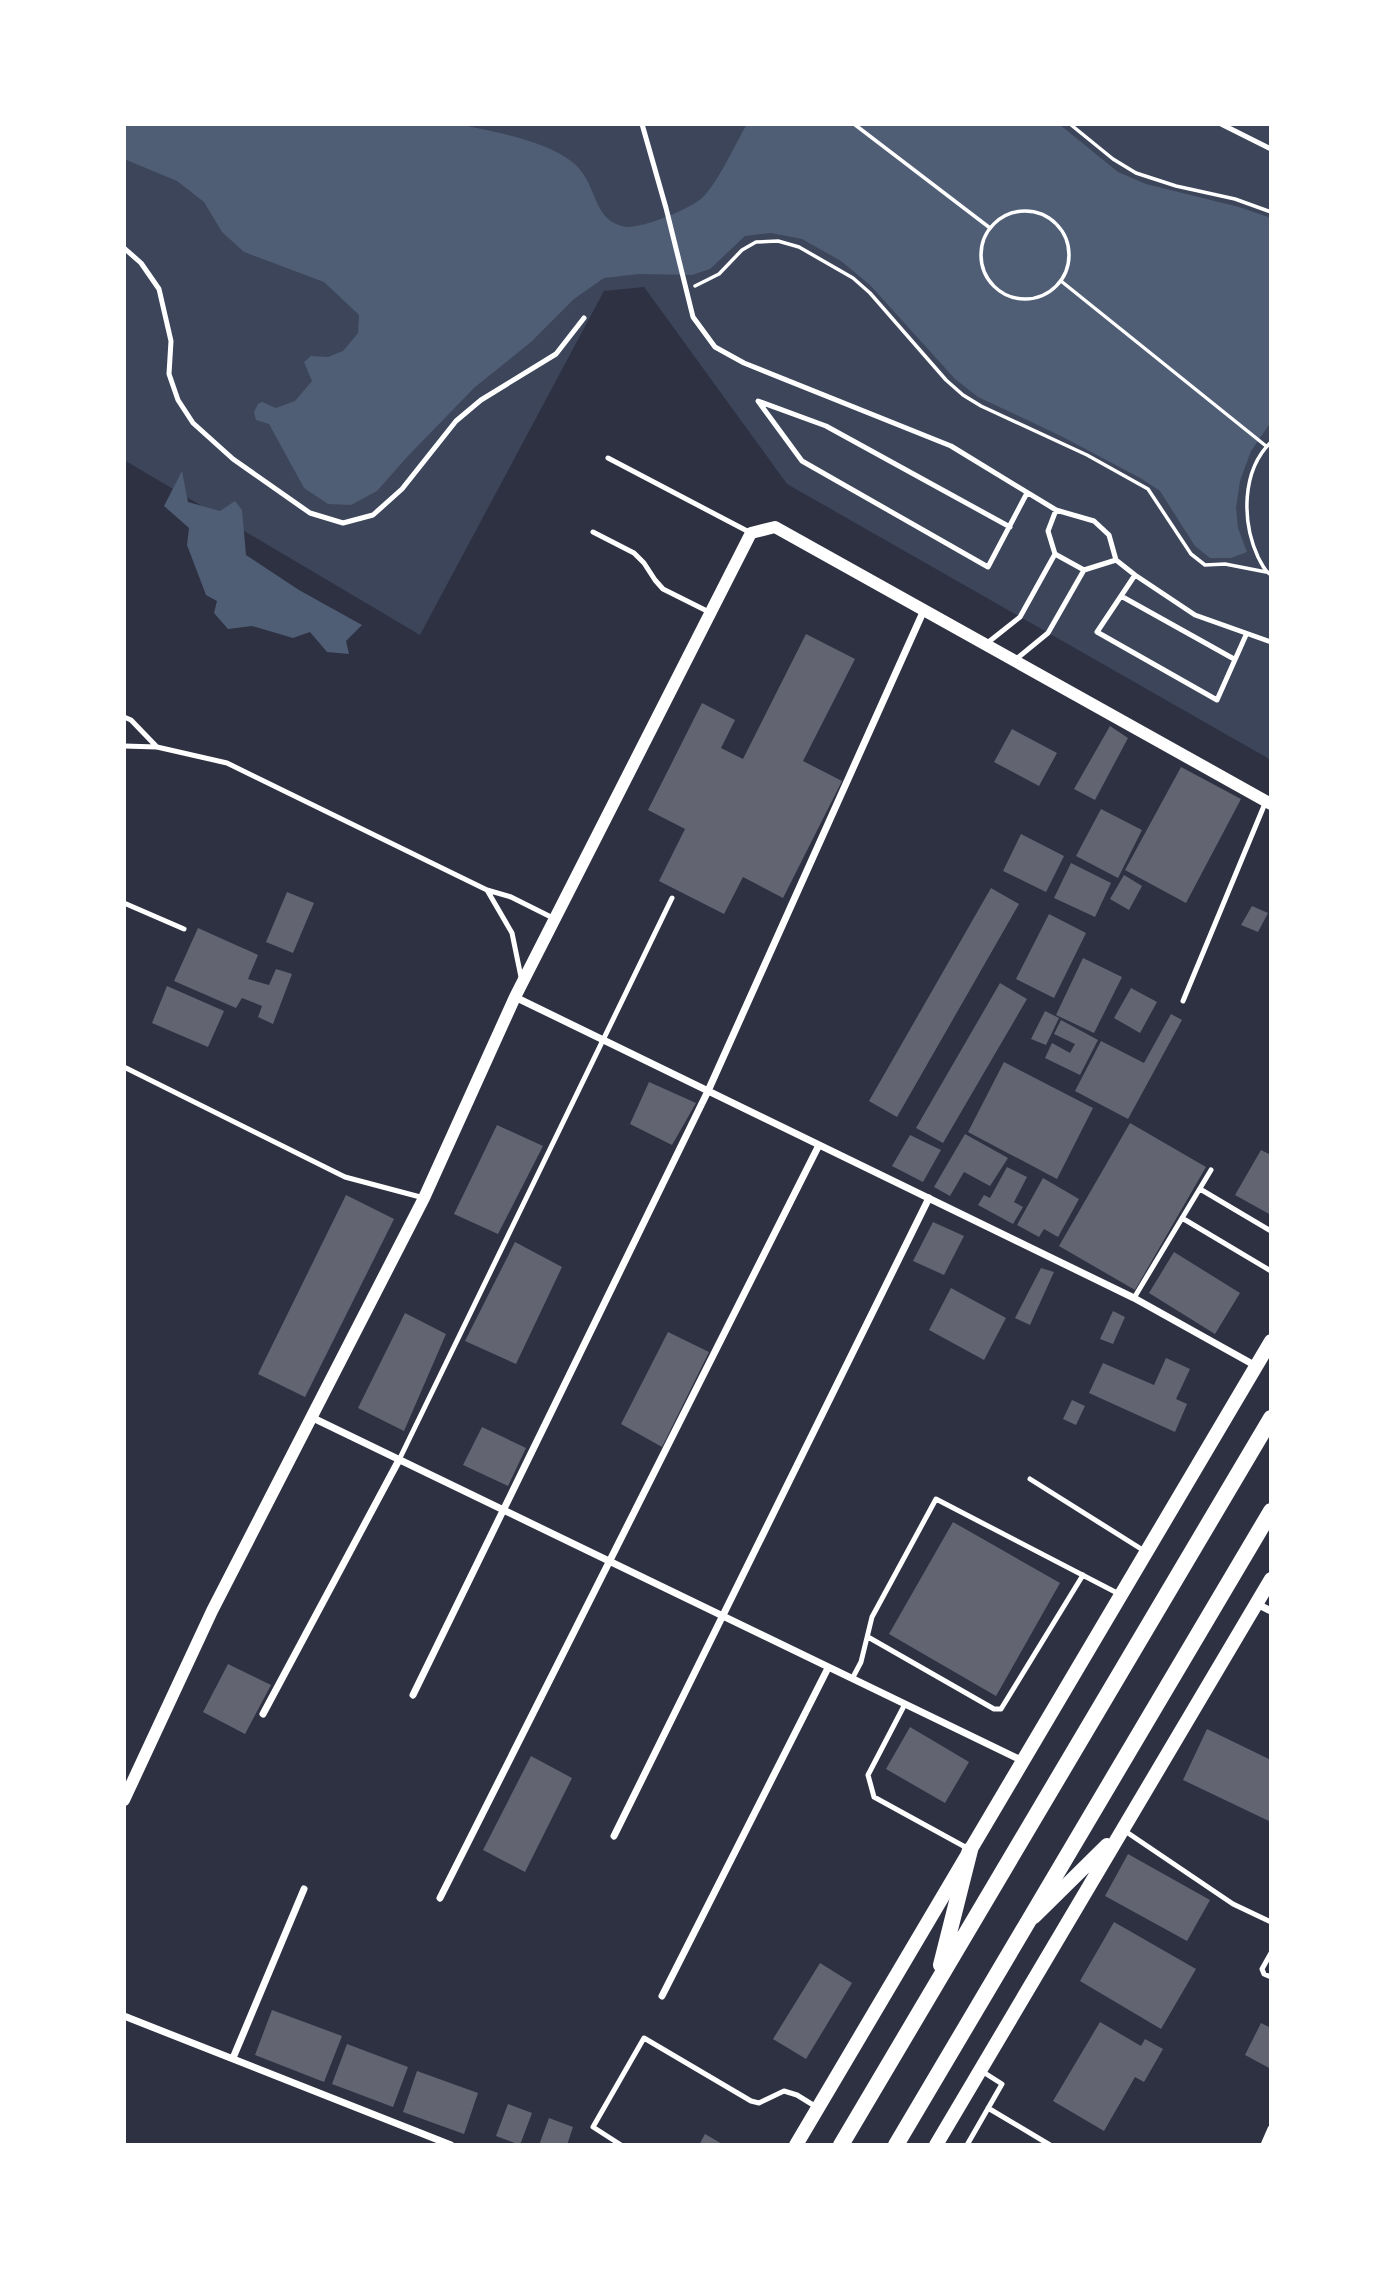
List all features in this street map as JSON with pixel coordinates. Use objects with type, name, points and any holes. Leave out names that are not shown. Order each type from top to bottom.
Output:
[{"type":"main road","points":[[796,2145],[1271,1340]]},
{"type":"main road","points":[[841,2145],[1271,1418]]},
{"type":"main road","points":[[896,2145],[1271,1511]]},
{"type":"main road","points":[[936,2145],[1271,1579]]},
{"type":"main road","points":[[1024,1928],[1123,1829]]},
{"type":"main road","points":[[936,1984],[970,1850]]},
{"type":"street","points":[[124,1800],[212,1611],[424,1198],[515,997],[751,533],[775,527],[1268,803]]},
{"type":"street","points":[[414,1695],[708,1091],[925,609]]},
{"type":"street","points":[[515,997],[1134,1298],[1256,1366]]},
{"type":"street","points":[[440,1898],[819,1145]]},
{"type":"street","points":[[614,1836],[929,1198]]},
{"type":"street","points":[[311,1418],[1023,1761]]},
{"type":"street","points":[[263,1714],[399,1460]]},
{"type":"street","points":[[1256,1604],[1271,1611]]},
{"type":"street","points":[[662,1996],[828,1668]]},
{"type":"street","points":[[233,2058],[304,1889]]},
{"type":"street","points":[[124,2016],[451,2145]]},
{"type":"street","points":[[1264,2145],[1271,2129]]},
{"type":"lane","points":[[642,124],[693,317],[715,347],[744,363],[951,446],[1056,510],[1094,521],[1108,535],[1116,560],[1135,575],[1195,615],[1271,642]]},
{"type":"lane","points":[[1220,124],[1271,149]]},
{"type":"lane","points":[[124,248],[141,263],[159,289],[171,341],[169,374],[178,400],[193,423],[233,459],[310,513],[343,523],[373,515],[402,489],[456,421],[481,400],[556,354],[584,318]]},
{"type":"lane","points":[[1010,527],[826,426],[758,401],[802,461],[988,567],[1010,527],[1027,493]]},
{"type":"lane","points":[[608,458],[751,533]]},
{"type":"lane","points":[[1056,510],[1048,531],[1055,554],[1084,570]]},
{"type":"lane","points":[[593,532],[634,554],[663,589],[711,613]]},
{"type":"lane","points":[[986,644],[1020,617],[1055,554]]},
{"type":"lane","points":[[1015,660],[1048,633],[1084,570],[1116,560]]},
{"type":"lane","points":[[1135,575],[1097,632],[1217,700],[1247,635]]},
{"type":"lane","points":[[1121,596],[1234,659]]},
{"type":"lane","points":[[124,717],[131,720],[157,747]]},
{"type":"lane","points":[[124,746],[157,747],[227,763],[487,890],[511,897],[555,919]]},
{"type":"lane","points":[[1183,1001],[1268,803]]},
{"type":"lane","points":[[487,890],[513,933],[523,982]]},
{"type":"lane","points":[[399,1460],[672,898]]},
{"type":"lane","points":[[124,903],[184,929]]},
{"type":"lane","points":[[124,1068],[345,1177],[424,1198]]},
{"type":"lane","points":[[1134,1298],[1211,1170]]},
{"type":"lane","points":[[1200,1189],[1271,1231]]},
{"type":"lane","points":[[1182,1218],[1271,1271]]},
{"type":"lane","points":[[1030,1479],[1146,1552]]},
{"type":"lane","points":[[852,1679],[861,1662],[872,1617],[936,1499],[1121,1595]]},
{"type":"lane","points":[[868,1637],[994,1709],[1000,1709],[1083,1574]]},
{"type":"lane","points":[[905,1704],[868,1775],[874,1797],[970,1850]]},
{"type":"lane","points":[[1123,1829],[1233,1904],[1271,1922]]},
{"type":"lane","points":[[1271,1953],[1262,1969],[1264,1974],[1271,1977]]},
{"type":"lane","points":[[621,2145],[593,2127],[644,2038],[751,2101],[759,2103],[784,2091],[797,2095],[818,2108]]},
{"type":"lane","points":[[967,2145],[1002,2084],[980,2070]]},
{"type":"lane","points":[[988,2108],[1050,2145]]},
{"type":"path","points":[[854,124],[990,229]]},
{"type":"path","points":[[1070,124],[1113,159],[1136,173],[1175,186],[1235,199],[1271,212]]},
{"type":"path","points":[[1030,211],[1045,216],[1057,225],[1065,237],[1069,252],[1061,281],[1051,291],[1038,297],[1011,297],[999,291],[989,281],[983,268],[983,241],[990,229],[1001,218],[1015,212],[1030,211]]},
{"type":"path","points":[[685,286],[719,274],[742,250],[756,242],[778,241],[799,247],[853,278],[870,293],[946,380],[963,395],[981,406],[1087,454],[1148,489],[1191,554],[1205,565],[1225,564],[1271,575]]},
{"type":"path","points":[[1061,281],[1266,446]]},
{"type":"path","points":[[1265,572],[1252,544],[1246,510],[1251,476],[1266,446],[1271,442]]},
{"type":"shaded area","points":[[124,124],[1271,124],[1271,760],[787,484],[644,287],[604,291],[420,635],[124,460]]},
{"type":"shaded area","points":[[124,124],[459,124],[517,137],[559,153],[584,175],[608,219],[627,227],[666,217],[702,198],[720,173],[747,124],[1059,124],[1118,172],[1146,184],[1239,207],[1271,218],[1271,422],[1251,451],[1240,481],[1236,508],[1238,528],[1247,552],[1231,558],[1210,558],[1195,546],[1160,491],[1061,436],[978,397],[955,379],[870,285],[841,261],[802,239],[771,233],[745,236],[710,269],[692,275],[639,274],[604,278],[574,299],[531,342],[475,387],[377,491],[351,505],[328,504],[304,488],[269,424],[256,420],[254,412],[262,402],[276,408],[295,401],[312,381],[304,362],[311,356],[328,357],[343,351],[358,333],[359,315],[324,282],[244,252],[222,232],[204,202],[177,181],[124,159]]},
{"type":"shaded area","points":[[182,471],[188,502],[220,511],[235,501],[242,510],[246,555],[299,590],[362,625],[346,641],[349,654],[327,652],[310,632],[293,638],[252,626],[228,629],[214,613],[217,601],[206,595],[187,545],[189,528],[164,506]]},
{"type":"building","points":[[806,634],[855,659],[803,761],[842,781],[783,898],[743,877],[724,914],[659,881],[685,829],[648,810],[702,703],[735,720],[721,748],[743,759]]},
{"type":"building","points":[[1110,726],[1128,738],[1095,800],[1074,789]]},
{"type":"building","points":[[1012,729],[1057,753],[1039,786],[994,762]]},
{"type":"building","points":[[1181,767],[1241,799],[1186,903],[1125,870]]},
{"type":"building","points":[[1101,809],[1142,830],[1118,878],[1076,856]]},
{"type":"building","points":[[1021,834],[1064,856],[1046,892],[1003,871]]},
{"type":"building","points":[[1071,863],[1111,883],[1095,917],[1054,898]]},
{"type":"building","points":[[1124,875],[1142,886],[1129,910],[1110,899]]},
{"type":"building","points":[[991,888],[1019,904],[897,1117],[869,1101]]},
{"type":"building","points":[[287,892],[314,903],[293,953],[266,942]]},
{"type":"building","points":[[1252,906],[1268,913],[1258,932],[1241,925]]},
{"type":"building","points":[[1049,914],[1086,933],[1054,998],[1016,979]]},
{"type":"building","points":[[198,928],[258,955],[248,979],[269,985],[276,969],[292,974],[273,1024],[258,1017],[262,1006],[242,998],[236,1008],[174,981]]},
{"type":"building","points":[[1083,958],[1122,977],[1094,1033],[1056,1015]]},
{"type":"building","points":[[1000,983],[1027,999],[943,1143],[916,1128]]},
{"type":"building","points":[[167,986],[224,1011],[208,1047],[152,1023]]},
{"type":"building","points":[[1131,988],[1157,1002],[1140,1033],[1114,1018]]},
{"type":"building","points":[[1045,1011],[1059,1018],[1046,1045],[1031,1039]]},
{"type":"building","points":[[1171,1014],[1182,1020],[1128,1119],[1075,1091],[1101,1041],[1144,1063]]},
{"type":"building","points":[[1061,1020],[1098,1040],[1080,1075],[1045,1058],[1052,1043],[1070,1053],[1075,1044],[1054,1034]]},
{"type":"building","points":[[1004,1062],[1093,1108],[1057,1179],[968,1132]]},
{"type":"building","points":[[649,1082],[696,1103],[672,1145],[630,1124]]},
{"type":"building","points":[[1130,1123],[1206,1167],[1135,1290],[1059,1246]]},
{"type":"building","points":[[497,1125],[543,1146],[498,1234],[454,1214]]},
{"type":"building","points":[[965,1134],[1008,1158],[990,1186],[964,1172],[950,1196],[934,1187]]},
{"type":"building","points":[[910,1135],[941,1150],[923,1182],[892,1166]]},
{"type":"building","points":[[1261,1150],[1271,1155],[1271,1215],[1235,1195]]},
{"type":"building","points":[[1007,1167],[1027,1177],[1014,1202],[1023,1207],[1013,1224],[978,1205],[984,1195],[990,1198]]},
{"type":"building","points":[[1043,1178],[1079,1199],[1058,1237],[1044,1229],[1039,1237],[1017,1225]]},
{"type":"building","points":[[346,1195],[394,1219],[305,1397],[258,1374]]},
{"type":"building","points":[[933,1222],[964,1236],[944,1275],[913,1261]]},
{"type":"building","points":[[515,1242],[562,1267],[516,1364],[465,1341]]},
{"type":"building","points":[[1174,1252],[1240,1293],[1215,1334],[1149,1293]]},
{"type":"building","points":[[1041,1268],[1054,1272],[1030,1325],[1015,1318]]},
{"type":"building","points":[[951,1288],[1006,1318],[984,1360],[929,1330]]},
{"type":"building","points":[[1113,1311],[1125,1317],[1113,1344],[1100,1339]]},
{"type":"building","points":[[405,1313],[446,1334],[404,1431],[358,1408]]},
{"type":"building","points":[[668,1332],[709,1352],[662,1447],[621,1424]]},
{"type":"building","points":[[1166,1358],[1190,1369],[1176,1399],[1187,1404],[1175,1432],[1089,1393],[1103,1363],[1154,1385]]},
{"type":"building","points":[[1072,1400],[1085,1406],[1076,1425],[1063,1419]]},
{"type":"building","points":[[482,1427],[526,1448],[508,1486],[463,1465]]},
{"type":"building","points":[[953,1522],[1060,1583],[996,1696],[889,1634]]},
{"type":"building","points":[[228,1664],[271,1685],[245,1734],[203,1712]]},
{"type":"building","points":[[910,1727],[969,1762],[945,1803],[886,1769]]},
{"type":"building","points":[[1207,1729],[1271,1760],[1271,1822],[1183,1780]]},
{"type":"building","points":[[531,1756],[572,1778],[525,1872],[483,1850]]},
{"type":"building","points":[[1128,1854],[1210,1900],[1187,1941],[1105,1896]]},
{"type":"building","points":[[1114,1922],[1196,1969],[1161,2029],[1080,1981]]},
{"type":"building","points":[[820,1963],[852,1983],[806,2059],[773,2039]]},
{"type":"building","points":[[272,2010],[342,2036],[324,2082],[255,2055]]},
{"type":"building","points":[[1100,2022],[1141,2046],[1145,2039],[1163,2049],[1144,2082],[1135,2077],[1104,2131],[1053,2101]]},
{"type":"building","points":[[1261,2023],[1271,2028],[1271,2069],[1245,2055]]},
{"type":"building","points":[[347,2044],[408,2067],[393,2107],[332,2084]]},
{"type":"building","points":[[417,2071],[478,2093],[464,2134],[403,2112]]},
{"type":"building","points":[[508,2104],[532,2113],[520,2145],[496,2136]]},
{"type":"building","points":[[549,2118],[573,2127],[567,2145],[539,2145]]},
{"type":"building","points":[[705,2134],[724,2145],[699,2145]]}]
